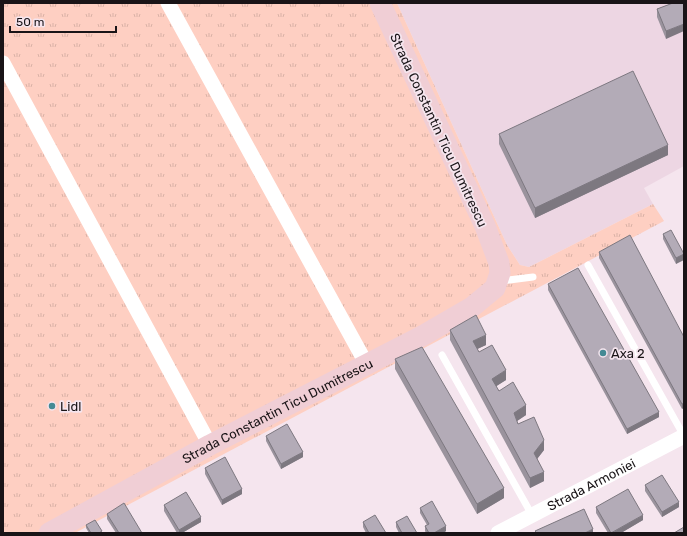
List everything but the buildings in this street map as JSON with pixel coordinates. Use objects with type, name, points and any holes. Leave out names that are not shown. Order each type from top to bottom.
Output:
[{"type":"street","points":[[168,3],[367,365]]},
{"type":"street","name":"Strada Constantin Ticu Dumitrescu","points":[[49,533],[210,445],[367,365],[472,307],[488,295],[499,281],[499,262],[485,226],[380,3]]},
{"type":"street","points":[[3,63],[210,445]]},
{"type":"street","name":"Strada Armoniei","points":[[498,533],[684,436]]},
{"type":"lane","points":[[588,265],[684,436]]},
{"type":"lane","points":[[499,281],[533,277]]},
{"type":"lane","points":[[442,355],[532,515]]},
{"type":"shaded area","points":[[397,3],[684,3],[684,166],[644,188],[653,204],[529,267],[520,265],[507,245]]},
{"type":"green space","points":[[3,3],[397,3],[507,245],[520,265],[529,267],[653,204],[664,221],[75,533],[3,533]]},
{"type":"place","name":"Axa 2","points":[[603,353]]},
{"type":"place","name":"Lidl","points":[[52,406]]}]
